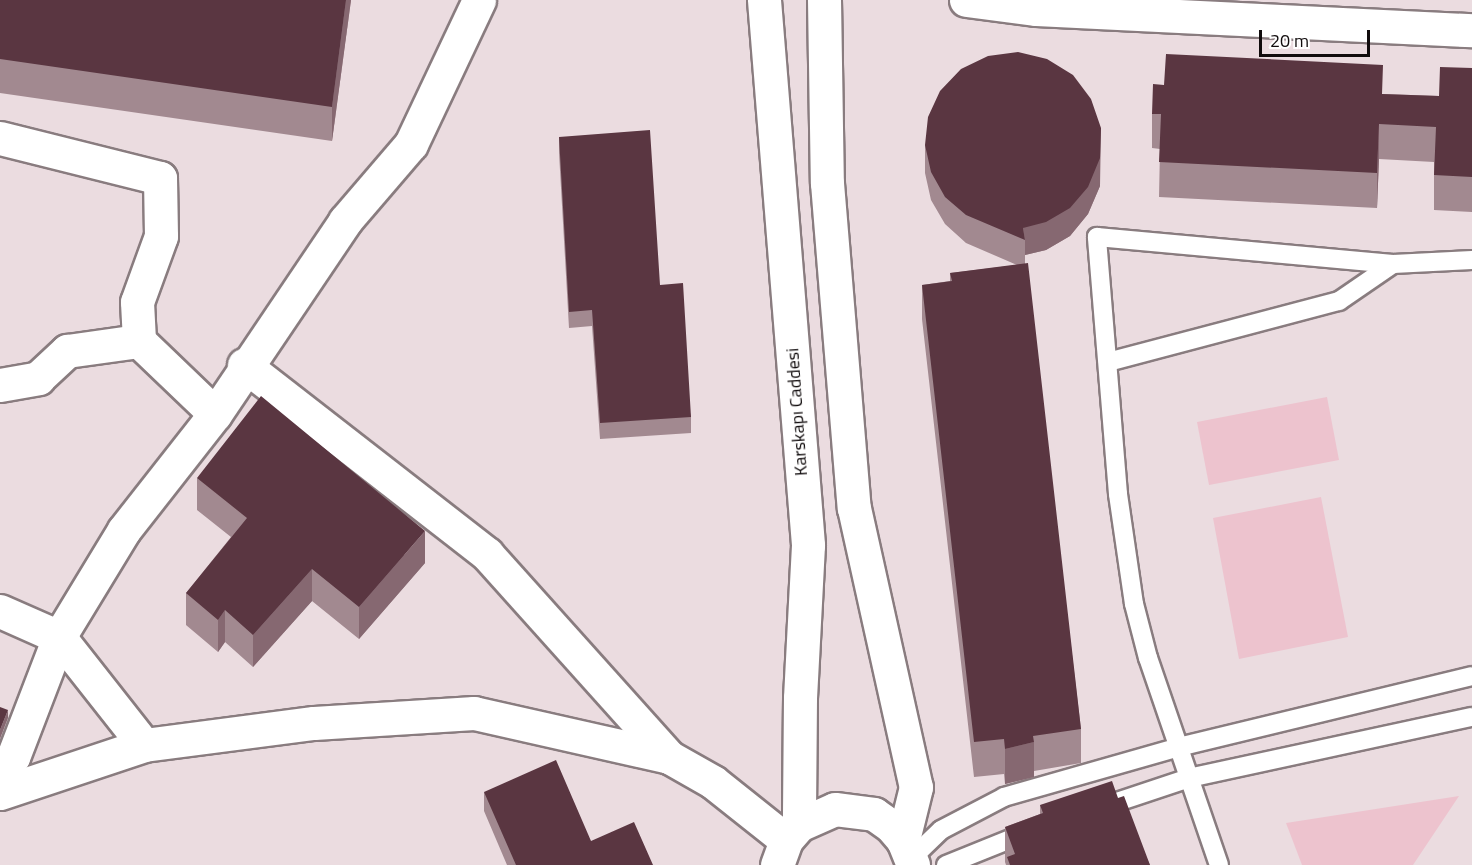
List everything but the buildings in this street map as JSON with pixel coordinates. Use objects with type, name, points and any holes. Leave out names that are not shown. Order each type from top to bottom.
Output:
[{"type":"street","points":[[0,769],[13,757],[59,637],[124,530],[215,414],[244,365],[345,221],[411,144],[478,0]]},
{"type":"street","name":"Karskapı Caddesi","points":[[764,0],[808,545],[800,698],[787,843]]},
{"type":"street","points":[[824,0],[827,183],[854,507],[916,787],[909,854]]},
{"type":"street","points":[[966,0],[1036,9],[1472,30]]},
{"type":"street","points":[[0,138],[160,178],[161,236],[137,302],[139,340],[215,414]]},
{"type":"street","points":[[0,385],[38,378],[67,351],[139,340]]},
{"type":"street","points":[[244,365],[487,554],[669,757]]},
{"type":"street","points":[[0,611],[59,637],[144,745]]},
{"type":"street","points":[[0,793],[144,745],[314,723],[474,713],[669,757],[713,782],[787,843],[816,814],[855,809],[874,814],[909,854]]},
{"type":"lane","points":[[1219,865],[1134,604],[1122,527],[1097,237],[1393,264],[1472,260]]},
{"type":"lane","points":[[1108,362],[1339,302],[1393,264]]},
{"type":"lane","points":[[909,854],[941,830],[1004,797],[1179,747],[1472,676]]},
{"type":"lane","points":[[1080,814],[1190,778],[1472,717]]},
{"type":"lane","points":[[946,865],[1047,825]]},
{"type":"shaded area","points":[[1327,397],[1339,460],[1209,485],[1197,422]]},
{"type":"shaded area","points":[[1321,497],[1348,637],[1239,659],[1213,518]]},
{"type":"shaded area","points":[[1459,796],[1413,865],[1302,865],[1286,823]]}]
